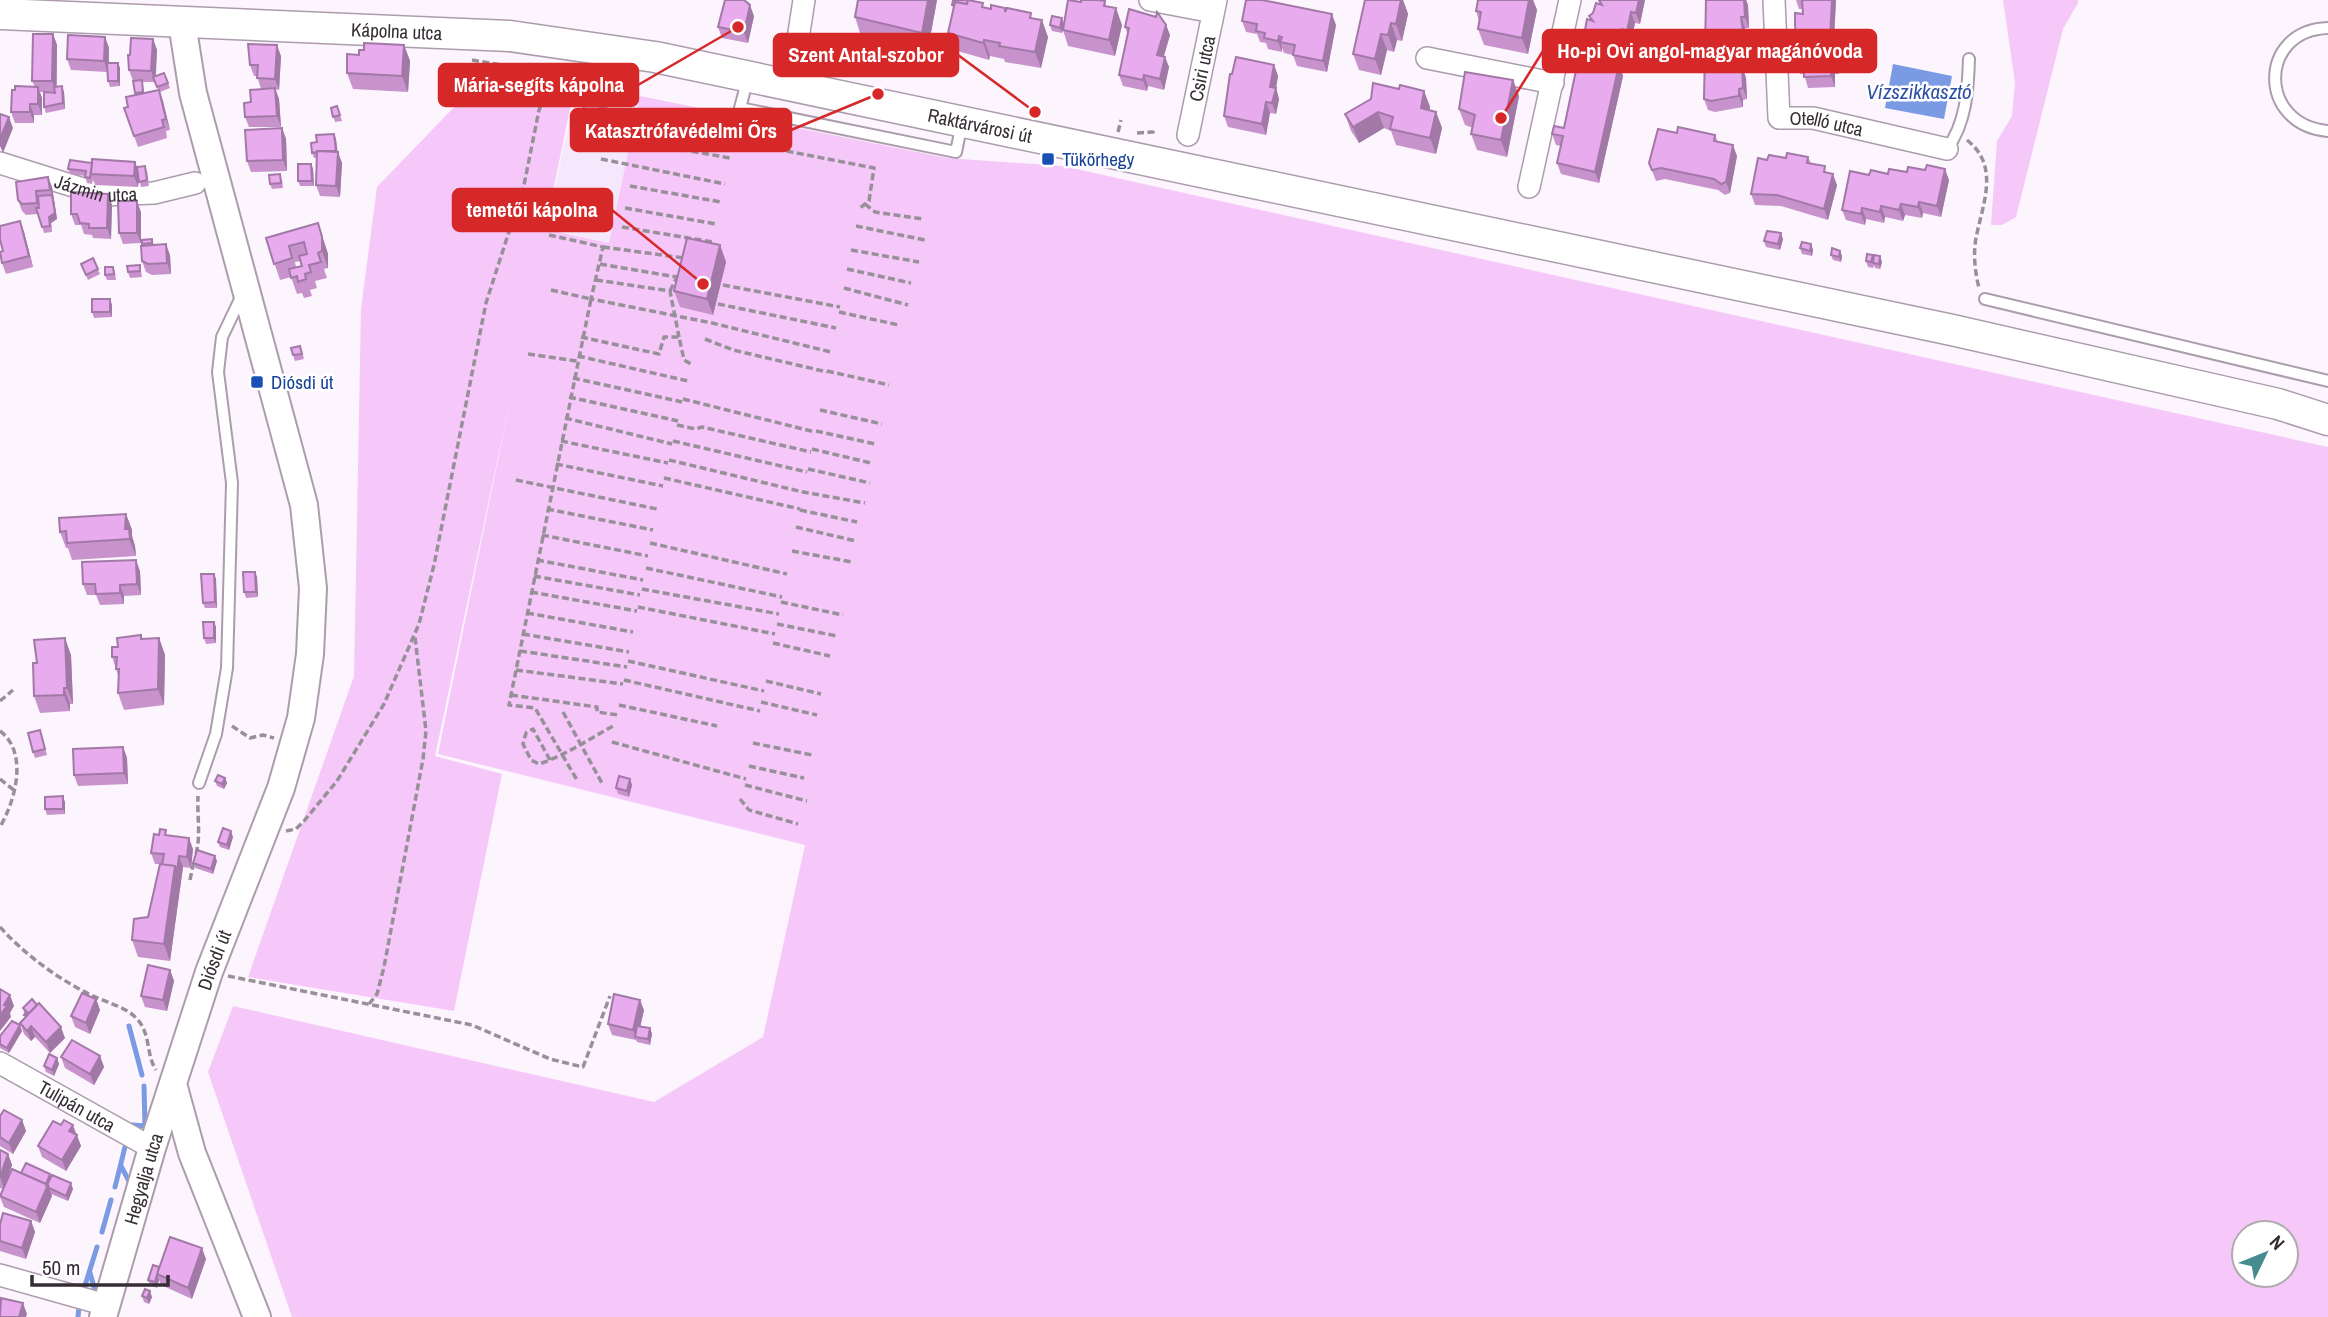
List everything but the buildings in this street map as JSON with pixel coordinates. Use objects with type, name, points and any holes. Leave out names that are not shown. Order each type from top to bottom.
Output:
[{"type":"main road","name":"Kápolna utca","points":[[10,10],[182,23],[510,36],[655,57],[791,84]]},
{"type":"main road","name":"Raktárvárosi út","points":[[791,84],[1952,330],[2278,404],[2328,420]]},
{"type":"street","points":[[791,84],[804,0]]},
{"type":"street","points":[[1150,0],[1214,6]]},
{"type":"street","points":[[1529,187],[1570,0]]},
{"type":"street","name":"Otelló utca","points":[[1774,0],[1779,118],[1813,118],[1953,141]]},
{"type":"street","name":"Csiri utca","points":[[1188,135],[1214,6]]},
{"type":"street","name":"Diósdi út","points":[[173,1084],[209,972],[267,826],[301,718],[310,654],[313,588],[308,529],[298,480],[193,93],[182,23]]},
{"type":"street","points":[[1427,58],[1553,83]]},
{"type":"street","name":"Jázmin utca","points":[[0,163],[102,195],[154,194],[195,183]]},
{"type":"street","name":"Tulipán utca","points":[[0,1063],[152,1148]]},
{"type":"street","points":[[173,1084],[192,1153],[257,1317]]},
{"type":"street","name":"Hegyalja utca","points":[[105,1311],[173,1084]]},
{"type":"street","points":[[0,1275],[105,1311]]},
{"type":"lane","points":[[2328,28],[2316,28],[2299,35],[2287,46],[2278,60],[2274,77],[2280,101],[2295,121],[2310,129],[2328,131]]},
{"type":"lane","points":[[1953,141],[1968,88],[1969,59]]},
{"type":"lane","points":[[749,76],[740,108],[956,152],[963,120]]},
{"type":"lane","points":[[199,783],[218,721],[227,668],[233,482],[218,372],[222,337],[233,308],[245,289]]},
{"type":"lane","points":[[1984,299],[2328,381]]},
{"type":"path","points":[[464,58],[622,85]]},
{"type":"path","points":[[267,826],[288,831],[296,829],[337,781],[384,704],[415,635],[434,565],[486,303],[524,185],[539,110],[546,95],[566,77]]},
{"type":"path","points":[[1118,134],[1121,120]]},
{"type":"path","points":[[644,122],[874,168],[869,201],[860,208]]},
{"type":"path","points":[[1953,141],[1983,157],[1989,176],[1975,241],[1975,267],[1984,299]]},
{"type":"path","points":[[640,142],[730,158]]},
{"type":"path","points":[[600,159],[632,167],[675,171],[724,184]]},
{"type":"path","points":[[630,186],[721,202]]},
{"type":"path","points":[[865,204],[875,212],[923,219]]},
{"type":"path","points":[[625,208],[716,224]]},
{"type":"path","points":[[856,226],[925,240]]},
{"type":"path","points":[[622,227],[713,242]]},
{"type":"path","points":[[549,235],[603,247],[688,259],[670,291],[684,360],[693,365]]},
{"type":"path","points":[[577,780],[535,708],[509,705],[581,337],[603,247]]},
{"type":"path","points":[[851,250],[919,262]]},
{"type":"path","points":[[600,264],[677,277]]},
{"type":"path","points":[[848,269],[911,283]]},
{"type":"path","points":[[596,279],[670,291]]},
{"type":"path","points":[[723,285],[840,309],[899,325]]},
{"type":"path","points":[[844,288],[908,305]]},
{"type":"path","points":[[551,290],[831,352]]},
{"type":"path","points":[[719,304],[836,328]]},
{"type":"path","points":[[581,337],[659,354],[664,337],[679,337]]},
{"type":"path","points":[[705,339],[733,350],[889,385]]},
{"type":"path","points":[[528,354],[577,359],[688,381]]},
{"type":"path","points":[[573,378],[875,444]]},
{"type":"path","points":[[569,397],[696,429],[702,427],[871,463]]},
{"type":"path","points":[[820,410],[882,424]]},
{"type":"path","points":[[565,418],[870,483]]},
{"type":"path","points":[[561,442],[668,461],[803,492],[865,503]]},
{"type":"path","points":[[556,464],[663,486]]},
{"type":"path","points":[[664,478],[858,522]]},
{"type":"path","points":[[516,480],[552,485],[657,509]]},
{"type":"path","points":[[547,509],[653,530]]},
{"type":"path","points":[[796,527],[856,541]]},
{"type":"path","points":[[542,535],[648,556]]},
{"type":"path","points":[[650,543],[787,574]]},
{"type":"path","points":[[792,551],[852,562]]},
{"type":"path","points":[[537,560],[643,580]]},
{"type":"path","points":[[646,568],[843,615]]},
{"type":"path","points":[[534,576],[640,595]]},
{"type":"path","points":[[642,589],[779,614]]},
{"type":"path","points":[[531,592],[775,634]]},
{"type":"path","points":[[527,612],[633,632]]},
{"type":"path","points":[[777,624],[837,636]]},
{"type":"path","points":[[523,634],[629,652]]},
{"type":"path","points":[[369,1004],[377,994],[384,967],[423,759],[426,731],[415,635]]},
{"type":"path","points":[[773,643],[830,656]]},
{"type":"path","points":[[520,651],[626,667]]},
{"type":"path","points":[[628,661],[764,691]]},
{"type":"path","points":[[516,670],[624,682],[760,711]]},
{"type":"path","points":[[766,681],[821,694]]},
{"type":"path","points":[[0,701],[13,691]]},
{"type":"path","points":[[511,695],[597,707],[597,712],[618,715]]},
{"type":"path","points":[[761,702],[817,715]]},
{"type":"path","points":[[619,705],[717,726]]},
{"type":"path","points":[[564,712],[603,785]]},
{"type":"path","points":[[218,721],[242,730],[250,738],[263,735],[274,738]]},
{"type":"path","points":[[550,760],[533,729],[524,737],[524,751],[539,764],[550,760],[562,754],[615,725]]},
{"type":"path","points":[[0,731],[7,736],[16,759],[15,790],[0,827]]},
{"type":"path","points":[[612,742],[746,779]]},
{"type":"path","points":[[753,743],[813,755]]},
{"type":"path","points":[[749,766],[804,778]]},
{"type":"path","points":[[0,779],[15,790]]},
{"type":"path","points":[[190,880],[200,837],[197,820],[199,783]]},
{"type":"path","points":[[745,785],[807,801]]},
{"type":"path","points":[[740,799],[749,810],[798,824]]},
{"type":"path","points":[[0,927],[29,955],[52,971],[88,994],[134,1015],[146,1032],[154,1067],[161,1077],[173,1084]]},
{"type":"path","points":[[209,972],[472,1025],[550,1059],[583,1067],[610,996]]},
{"type":"shaded area","points":[[2003,0],[2078,0],[2078,3],[2063,29],[2016,217],[2002,225],[1991,225],[1997,141],[2012,116],[2015,83]]},
{"type":"shaded area","points":[[485,75],[575,85],[545,229],[609,243],[640,96],[947,158],[1063,166],[2328,447],[2328,1317],[292,1317],[208,1072],[233,1006],[654,1102],[763,1037],[805,845],[438,754],[513,386],[435,756],[502,774],[454,1011],[248,977],[354,676],[361,309],[377,187]]},
{"type":"shaded area","points":[[578,83],[640,97],[609,243],[546,228]]},
{"type":"water","name":"Vízszikkasztó","points":[[1893,64],[1952,76],[1944,119],[1885,108]]},
{"type":"waterway","points":[[129,1026],[142,1075]]},
{"type":"waterway","points":[[132,1125],[145,1126],[144,1086]]},
{"type":"waterway","points":[[115,1187],[125,1147]]},
{"type":"waterway","points":[[121,1166],[131,1185]]},
{"type":"waterway","points":[[102,1232],[111,1200]]},
{"type":"waterway","points":[[83,1292],[97,1247]]},
{"type":"waterway","points":[[90,1273],[95,1290]]},
{"type":"waterway","points":[[78,1317],[79,1307]]},
{"type":"place","name":"Mária-segíts kápolna","points":[[738,27]]},
{"type":"place","name":"Katasztrófavédelmi Őrs","points":[[878,94]]},
{"type":"place","name":"Szent Antal-szobor","points":[[1035,112]]},
{"type":"place","name":"Ho-pi Ovi angol-magyar magánóvoda","points":[[1501,118]]},
{"type":"place","name":"Tükörhegy","points":[[1048,159]]},
{"type":"place","name":"temetői kápolna","points":[[703,284]]},
{"type":"place","name":"Diósdi út","points":[[257,382]]}]
